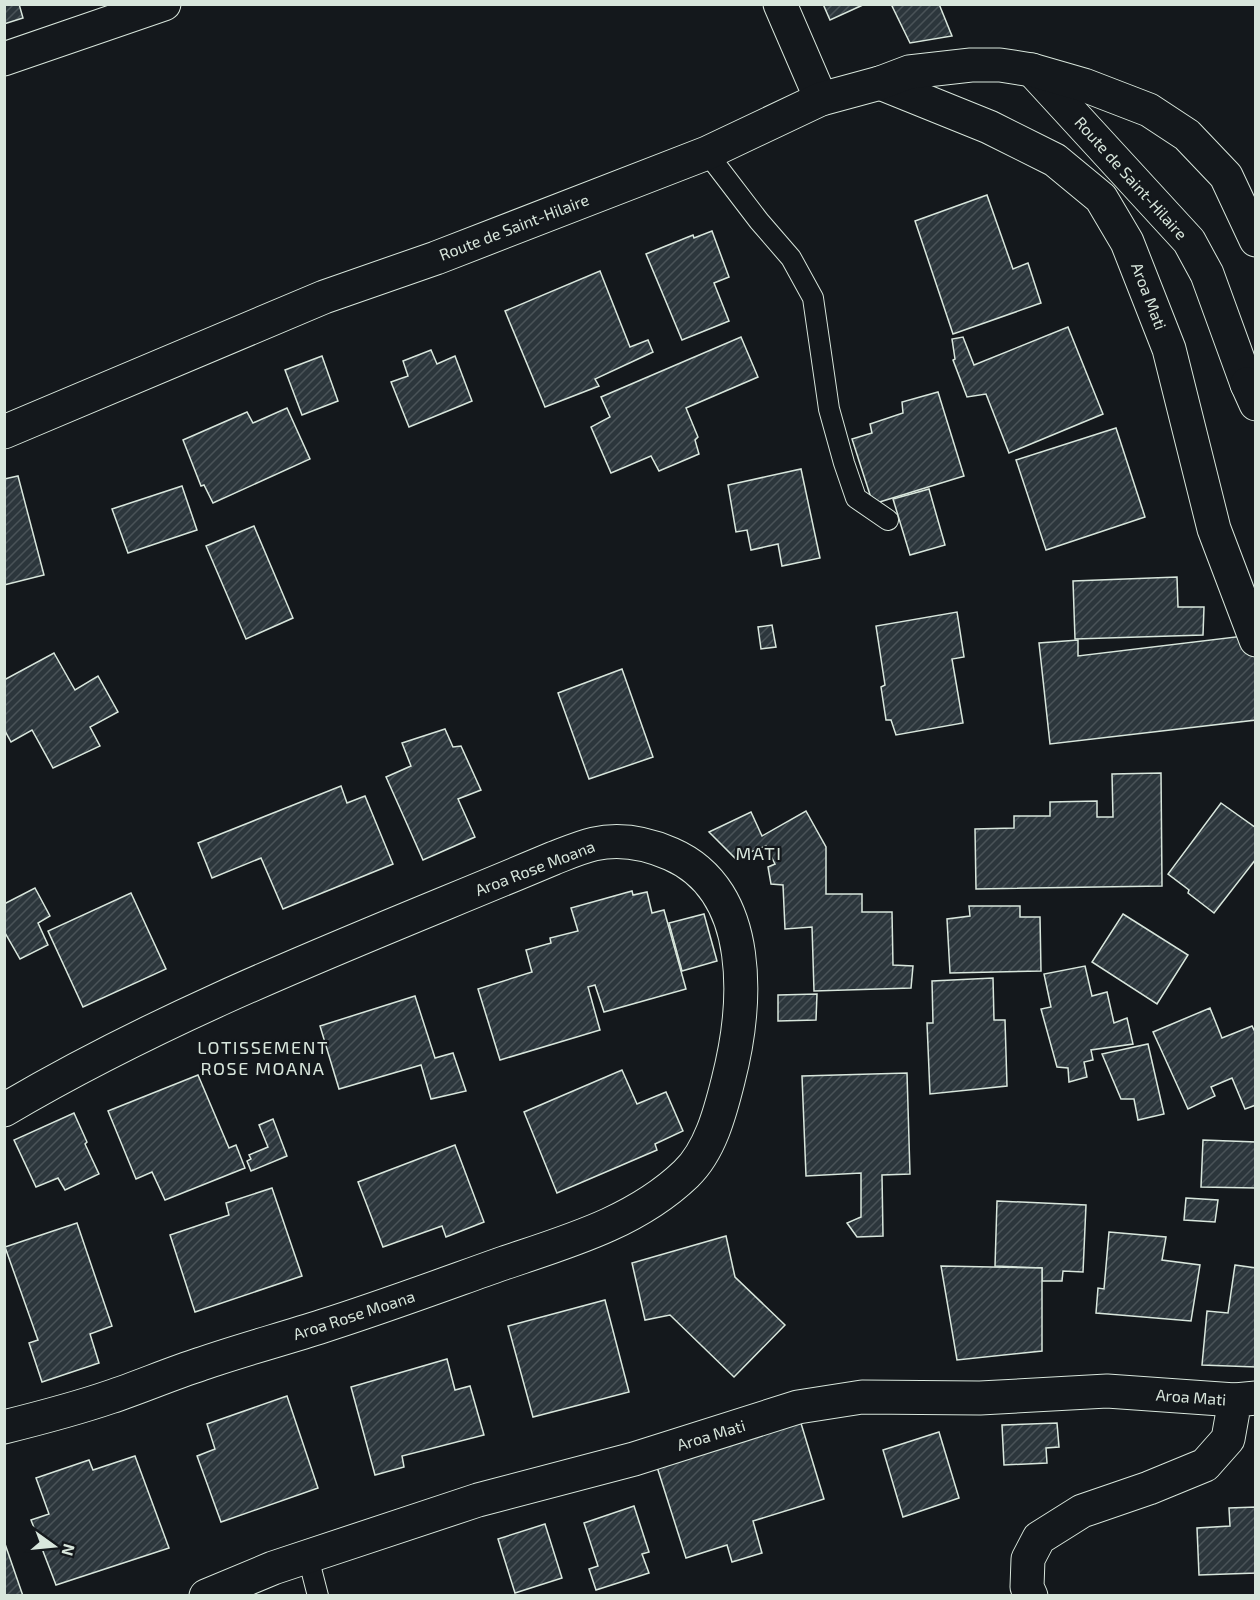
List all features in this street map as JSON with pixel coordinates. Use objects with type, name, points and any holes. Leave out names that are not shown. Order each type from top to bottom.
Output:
[{"type":"street","points":[[4,59],[164,4]]},
{"type":"street","points":[[780,4],[821,99]]},
{"type":"street","name":"Route de Saint-Hilaire","points":[[4,432],[324,297],[436,258],[707,153],[821,99],[880,83],[909,72],[971,65],[1000,65],[1032,70],[1084,85],[1149,110],[1187,135],[1226,176],[1256,240]]},
{"type":"street","name":"Route de Saint-Hilaire","points":[[1032,70],[1189,241],[1207,274],[1253,394]]},
{"type":"street","name":"Aroa Mati","points":[[880,83],[989,127],[1055,160],[1101,198],[1127,242],[1169,350],[1214,529],[1256,640]]},
{"type":"street","name":"Aroa Rose Moana","points":[[4,1110],[40,1089],[194,1012],[289,969],[554,858],[593,844],[626,840],[651,845],[680,858],[706,878],[728,911],[739,952],[740,992],[734,1057],[722,1104],[707,1145],[687,1173],[649,1204],[612,1224],[425,1291],[201,1364],[108,1398],[4,1428]]},
{"type":"street","name":"Aroa Mati","points":[[206,1596],[273,1568],[478,1500],[634,1459],[798,1407],[862,1397],[980,1398],[1107,1391],[1245,1399],[1228,1439],[1205,1465],[1149,1488],[1082,1511],[1039,1538],[1028,1559],[1027,1587],[1031,1596]]},
{"type":"lane","points":[[707,153],[759,221],[791,258],[813,298],[830,408],[844,463],[856,498],[888,520]]},
{"type":"lane","points":[[308,1557],[318,1596]]},
{"type":"building","points":[[4,4],[19,4],[23,18],[4,24]]},
{"type":"building","points":[[823,4],[865,4],[830,20]]},
{"type":"building","points":[[891,4],[939,4],[952,36],[910,43]]},
{"type":"building","points":[[987,195],[1013,269],[1028,263],[1041,303],[953,334],[915,221]]},
{"type":"building","points":[[712,231],[729,277],[714,283],[729,321],[682,340],[646,254],[693,235],[694,238]]},
{"type":"building","points":[[600,271],[630,347],[648,340],[653,352],[595,379],[599,386],[545,407],[505,311]]},
{"type":"building","points":[[1068,327],[1103,414],[1009,453],[986,394],[967,397],[953,360],[955,359],[952,339],[963,337],[974,365]]},
{"type":"building","points":[[741,337],[758,377],[686,408],[698,437],[695,440],[699,454],[659,471],[651,456],[611,473],[591,427],[610,417],[601,397]]},
{"type":"building","points":[[431,350],[437,364],[455,356],[472,401],[409,427],[391,382],[408,376],[403,361]]},
{"type":"building","points":[[322,356],[338,401],[302,415],[285,370]]},
{"type":"building","points":[[938,392],[964,476],[873,504],[852,439],[872,433],[870,424],[903,413],[902,402]]},
{"type":"building","points":[[287,408],[310,459],[213,503],[204,485],[201,486],[183,440],[247,412],[253,423]]},
{"type":"building","points":[[1116,428],[1145,517],[1046,550],[1016,460]]},
{"type":"building","points":[[801,469],[820,558],[782,566],[778,544],[751,550],[747,530],[736,532],[728,485]]},
{"type":"building","points":[[18,476],[44,575],[4,585],[4,479]]},
{"type":"building","points":[[182,486],[197,530],[128,553],[112,509]]},
{"type":"building","points":[[929,489],[945,545],[910,555],[893,499]]},
{"type":"building","points":[[254,526],[293,618],[246,639],[206,546]]},
{"type":"building","points":[[1177,577],[1178,607],[1204,607],[1203,635],[1075,639],[1073,581]]},
{"type":"building","points":[[957,612],[964,657],[952,659],[963,723],[896,735],[891,720],[886,720],[881,687],[885,685],[876,626]]},
{"type":"building","points":[[772,625],[776,647],[761,649],[758,627]]},
{"type":"building","points":[[1252,635],[1256,668],[1256,720],[1050,744],[1039,643],[1078,640],[1078,656]]},
{"type":"building","points":[[54,653],[75,690],[98,676],[118,712],[90,727],[100,746],[53,768],[32,730],[11,742],[4,729],[4,680]]},
{"type":"building","points":[[622,669],[653,757],[589,779],[558,693]]},
{"type":"building","points":[[445,729],[453,747],[461,746],[481,790],[458,799],[475,837],[423,860],[386,777],[411,766],[402,743]]},
{"type":"building","points":[[1161,773],[1162,886],[976,889],[975,829],[1014,828],[1014,816],[1050,816],[1050,802],[1097,801],[1097,817],[1113,817],[1112,774]]},
{"type":"building","points":[[341,786],[347,803],[365,796],[393,864],[283,909],[261,858],[212,878],[198,843]]},
{"type":"building","points":[[1221,803],[1256,828],[1256,859],[1214,913],[1168,874]]},
{"type":"building","points":[[806,811],[826,847],[826,894],[862,894],[862,912],[892,912],[893,965],[913,966],[911,988],[814,991],[812,927],[785,929],[783,885],[771,884],[768,867],[775,864],[766,846],[735,858],[709,832],[751,812],[762,836]]},
{"type":"building","points":[[35,888],[50,916],[38,923],[48,945],[20,959],[4,931],[4,904]]},
{"type":"building","points":[[632,891],[633,895],[647,892],[652,913],[664,910],[686,989],[604,1012],[595,985],[588,987],[600,1030],[500,1060],[478,989],[532,972],[526,950],[551,943],[550,938],[578,931],[571,908]]},
{"type":"building","points":[[131,893],[166,969],[83,1007],[48,931]]},
{"type":"building","points":[[969,906],[1020,906],[1020,917],[1040,917],[1041,971],[950,973],[947,919],[970,916]]},
{"type":"building","points":[[704,914],[717,961],[682,971],[669,923]]},
{"type":"building","points":[[1123,914],[1188,955],[1157,1004],[1092,962]]},
{"type":"building","points":[[1085,966],[1092,996],[1107,992],[1114,1023],[1127,1018],[1133,1044],[1091,1050],[1093,1060],[1084,1062],[1087,1077],[1069,1082],[1068,1068],[1057,1067],[1041,1009],[1051,1007],[1044,974]]},
{"type":"building","points":[[993,978],[994,1020],[1005,1020],[1007,1086],[930,1094],[927,1023],[933,1023],[932,981]]},
{"type":"building","points":[[817,994],[816,1020],[778,1021],[778,995]]},
{"type":"building","points":[[415,996],[435,1058],[453,1053],[466,1091],[431,1099],[421,1065],[339,1089],[320,1026]]},
{"type":"building","points":[[1210,1008],[1222,1038],[1252,1026],[1256,1034],[1256,1105],[1245,1109],[1232,1078],[1211,1087],[1215,1096],[1188,1109],[1153,1032]]},
{"type":"building","points":[[1148,1044],[1164,1114],[1138,1120],[1134,1099],[1121,1099],[1102,1054]]},
{"type":"building","points":[[622,1070],[637,1104],[666,1092],[683,1131],[655,1144],[657,1150],[557,1193],[524,1112]]},
{"type":"building","points":[[907,1073],[910,1174],[882,1175],[883,1236],[857,1237],[847,1223],[861,1217],[861,1173],[806,1176],[802,1076]]},
{"type":"building","points":[[198,1075],[229,1148],[236,1145],[245,1168],[165,1200],[152,1172],[136,1179],[108,1111]]},
{"type":"building","points":[[74,1113],[99,1174],[65,1190],[58,1178],[36,1187],[14,1140]]},
{"type":"building","points":[[273,1119],[287,1156],[251,1171],[247,1161],[251,1159],[249,1155],[268,1147],[259,1125]]},
{"type":"building","points":[[1203,1140],[1256,1142],[1256,1188],[1201,1187]]},
{"type":"building","points":[[455,1145],[484,1222],[446,1237],[442,1226],[383,1247],[358,1182]]},
{"type":"building","points":[[272,1188],[302,1276],[195,1312],[170,1235],[229,1215],[226,1203]]},
{"type":"building","points":[[1186,1198],[1218,1200],[1215,1222],[1184,1220]]},
{"type":"building","points":[[997,1201],[1086,1205],[1083,1272],[1063,1271],[1062,1281],[1042,1281],[1042,1268],[995,1266]]},
{"type":"building","points":[[77,1223],[112,1326],[90,1334],[99,1363],[42,1382],[29,1343],[38,1340],[5,1247]]},
{"type":"building","points":[[1109,1232],[1166,1237],[1162,1260],[1200,1265],[1191,1321],[1096,1313],[1098,1288],[1104,1289]]},
{"type":"building","points":[[726,1236],[735,1277],[785,1325],[734,1377],[670,1315],[645,1320],[632,1263]]},
{"type":"building","points":[[1235,1265],[1256,1268],[1256,1367],[1202,1365],[1207,1311],[1228,1313]]},
{"type":"building","points":[[941,1266],[1042,1268],[1042,1351],[957,1360]]},
{"type":"building","points":[[605,1300],[629,1392],[533,1417],[508,1326]]},
{"type":"building","points":[[447,1359],[455,1390],[470,1386],[484,1435],[402,1456],[404,1467],[375,1475],[351,1387]]},
{"type":"building","points":[[287,1396],[318,1488],[221,1522],[197,1456],[215,1449],[207,1424]]},
{"type":"building","points":[[800,1420],[824,1499],[753,1521],[762,1553],[732,1562],[727,1545],[686,1558],[657,1467]]},
{"type":"building","points":[[1057,1423],[1059,1447],[1046,1448],[1047,1463],[1004,1465],[1002,1425]]},
{"type":"building","points":[[939,1432],[959,1498],[903,1517],[883,1450]]},
{"type":"building","points":[[135,1456],[169,1548],[56,1585],[31,1520],[49,1514],[36,1478],[89,1460],[93,1470]]},
{"type":"building","points":[[634,1506],[649,1552],[642,1554],[649,1573],[596,1590],[589,1569],[598,1566],[584,1523]]},
{"type":"building","points":[[1256,1507],[1256,1573],[1199,1575],[1197,1528],[1230,1526],[1229,1508]]},
{"type":"building","points":[[545,1524],[562,1578],[515,1593],[498,1539]]},
{"type":"building","points":[[4,1541],[23,1596],[4,1596]]},
{"type":"district","name":"MATI","points":[[759,854]]},
{"type":"district","name":"LOTISSEMENT ROSE MOANA","points":[[263,1058]]}]
